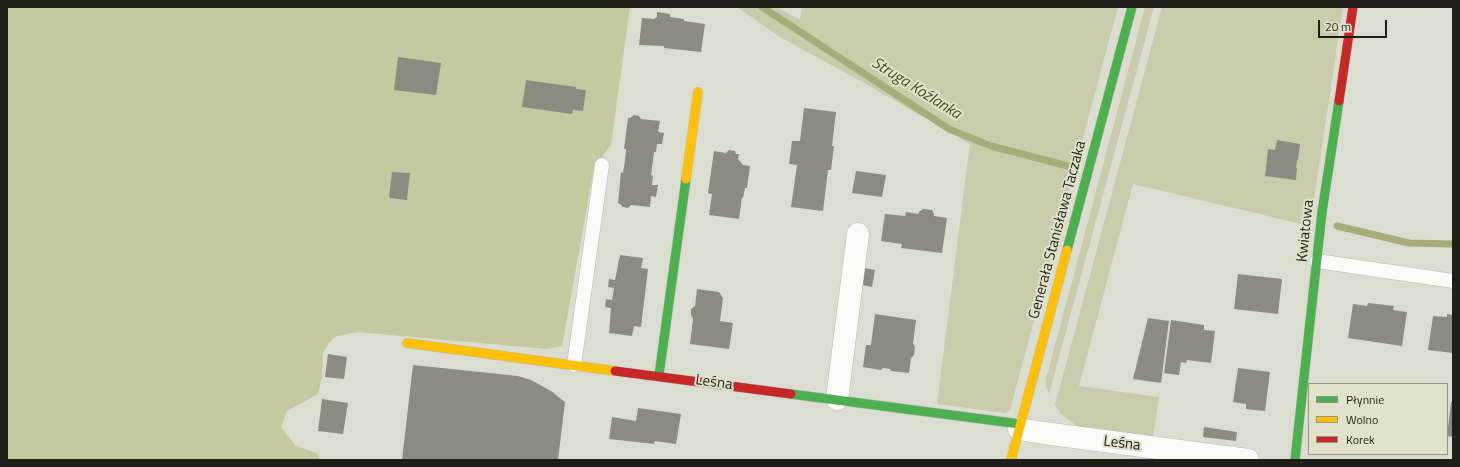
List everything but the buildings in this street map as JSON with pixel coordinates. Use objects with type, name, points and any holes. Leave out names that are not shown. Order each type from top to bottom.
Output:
[{"type":"street","name":"Generała Stanisława Taczaka","points":[[1011,460],[1132,7]]},
{"type":"street","name":"Kwiatowa","points":[[1295,460],[1322,212],[1353,7]]},
{"type":"street","points":[[659,375],[698,92]]},
{"type":"street","points":[[837,399],[858,234]]},
{"type":"street","name":"Leśna","points":[[407,343],[837,399],[1020,426],[1044,433],[1248,460]]},
{"type":"lane","points":[[574,365],[602,165]]},
{"type":"lane","points":[[1317,261],[1453,281]]},
{"type":"green space","points":[[7,7],[630,7],[611,145],[594,168],[562,346],[547,349],[357,332],[334,337],[323,352],[322,377],[318,394],[287,411],[281,427],[295,445],[318,454],[320,460],[7,460]]},
{"type":"green space","points":[[737,7],[777,7],[800,20],[802,7],[1118,7],[1010,410],[1005,413],[937,404],[970,144],[866,84],[780,37]]},
{"type":"green space","points":[[1145,7],[1154,7],[1049,394],[1046,387],[1046,379]]},
{"type":"green space","points":[[1162,7],[1343,7],[1310,226],[1133,184],[1079,386],[1159,397],[1153,437],[1078,427],[1060,413],[1055,405]]},
{"type":"waterway","name":"Struga Koźlanka","points":[[762,7],[949,129],[991,146],[1068,166]]},
{"type":"waterway","name":"Struga Koźlanka","points":[[1337,226],[1409,243],[1453,244]]},
{"type":"traffic: fast","points":[[1067,250],[1132,7]]},
{"type":"traffic: fast","points":[[1295,460],[1322,212],[1339,101]]},
{"type":"traffic: fast","points":[[659,375],[686,179]]},
{"type":"traffic: fast","points":[[791,394],[1020,424]]},
{"type":"traffic: slow","points":[[686,179],[698,92]]},
{"type":"traffic: slow","points":[[1011,460],[1067,250]]},
{"type":"traffic: slow","points":[[407,343],[615,371]]},
{"type":"traffic: jam","points":[[1339,101],[1353,7]]},
{"type":"traffic: jam","points":[[615,371],[791,394]]}]
